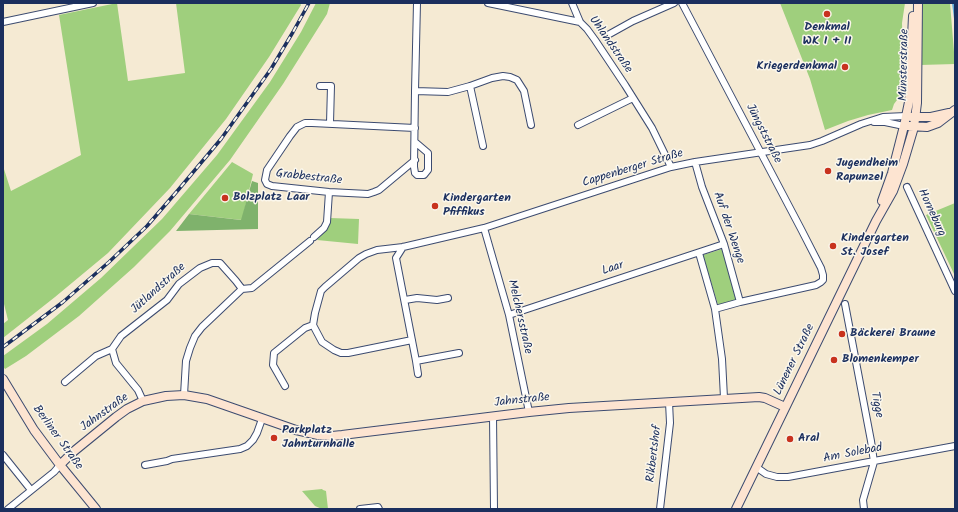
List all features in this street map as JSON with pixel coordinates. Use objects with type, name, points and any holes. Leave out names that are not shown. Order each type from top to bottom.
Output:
[{"type":"street","points":[[3,22],[93,3]]},
{"type":"street","points":[[415,142],[428,153],[428,170],[424,175],[417,175],[415,173],[415,142],[415,128],[415,91],[417,3]]},
{"type":"street","points":[[488,3],[580,22]]},
{"type":"street","name":"Uhlandstraße","points":[[572,3],[580,22],[596,40],[652,128],[671,167]]},
{"type":"street","points":[[606,36],[633,21],[674,3]]},
{"type":"street","name":"Jüngststraße","points":[[682,3],[823,275],[823,280],[816,285],[740,302]]},
{"type":"street","name":"Münsterstraße","points":[[906,116],[909,102],[914,3]]},
{"type":"street","name":"Münsterstraße","points":[[914,127],[917,103],[918,3]]},
{"type":"street","points":[[415,91],[448,92],[492,78],[503,76],[510,77],[517,80],[524,91],[531,125]]},
{"type":"street","points":[[320,86],[331,86],[330,124]]},
{"type":"street","points":[[470,86],[483,146]]},
{"type":"street","points":[[578,125],[633,98]]},
{"type":"street","points":[[906,116],[931,117],[953,111]]},
{"type":"street","points":[[904,126],[927,127],[938,124],[953,111]]},
{"type":"street","name":"Cappenberger Straße","points":[[313,325],[322,289],[366,254],[377,250],[403,247],[484,228],[671,167],[816,143],[861,124],[883,117],[906,116]]},
{"type":"street","name":"Lünener Straße","points":[[876,221],[892,173],[906,116]]},
{"type":"street","name":"Cappenberger Straße","points":[[871,122],[885,122],[904,126]]},
{"type":"street","name":"Grabbestraße","points":[[415,128],[305,123],[297,127],[290,136],[267,170],[265,180],[267,184],[272,186],[329,192],[368,194],[379,190],[415,160]]},
{"type":"street","name":"Lünener Straße","points":[[736,509],[876,221],[893,191],[914,127]]},
{"type":"street","name":"Auf der Wenge","points":[[695,162],[702,187],[724,244],[740,302]]},
{"type":"street","name":"Horneburg","points":[[907,187],[955,291]]},
{"type":"street","points":[[184,395],[186,361],[195,336],[202,327],[242,290],[252,288],[324,228],[327,222],[329,192]]},
{"type":"street","name":"Melchersstraße","points":[[484,228],[510,315],[529,412]]},
{"type":"street","name":"Laar","points":[[510,315],[724,244]]},
{"type":"street","points":[[403,247],[396,258],[418,374]]},
{"type":"street","points":[[699,252],[716,309],[722,359],[724,398]]},
{"type":"street","name":"Jütlandstraße","points":[[65,382],[96,356],[112,349],[122,336],[167,300],[179,284],[200,268],[212,263],[220,264],[236,281],[242,290]]},
{"type":"street","points":[[405,300],[417,298],[437,300],[448,298]]},
{"type":"street","points":[[716,309],[740,302]]},
{"type":"street","name":"Tigge","points":[[845,304],[874,462],[863,500],[864,509]]},
{"type":"street","points":[[285,386],[273,365],[274,354],[305,328],[313,325],[322,342],[341,353],[367,350],[412,340]]},
{"type":"street","points":[[112,349],[116,363],[138,390],[143,401]]},
{"type":"street","points":[[416,361],[459,353]]},
{"type":"street","name":"Berliner Straße","points":[[3,379],[34,430],[96,509]]},
{"type":"street","name":"Jahnstraße","points":[[60,465],[73,452],[127,409],[143,401],[162,396],[184,395],[207,399],[302,432],[332,436],[569,408],[724,398],[759,397],[765,398],[785,407]]},
{"type":"street","name":"Rikbertshof","points":[[660,509],[670,423],[669,402]]},
{"type":"street","points":[[493,416],[494,509]]},
{"type":"street","points":[[145,465],[240,449],[247,446],[253,440],[262,419]]},
{"type":"street","name":"Am Solebad","points":[[756,467],[766,474],[777,477],[788,477],[955,446]]},
{"type":"street","points":[[3,455],[31,490]]},
{"type":"street","points":[[8,509],[54,472],[60,465]]},
{"type":"street","points":[[360,509],[378,507],[379,509]]},
{"type":"green space","points":[[117,3],[128,81],[185,73],[176,3],[300,3],[301,5],[269,57],[226,119],[170,188],[108,253],[3,338],[3,324],[8,320],[3,300],[3,166],[11,191],[81,155],[59,15]]},
{"type":"green space","points":[[316,3],[330,3],[327,14],[283,84],[230,160],[170,231],[134,267],[79,316],[26,356],[5,369],[3,366],[3,356],[47,324],[101,278],[162,219],[217,155],[270,82],[301,32]]},
{"type":"green space","points":[[780,3],[905,3],[902,23],[903,65],[901,98],[894,104],[892,110],[868,115],[825,130],[810,79]]},
{"type":"green space","points":[[923,3],[950,3],[955,64],[920,65]]},
{"type":"green space","name":"Bolzplatz Laar","points":[[232,162],[253,174],[242,220],[189,214]]},
{"type":"green space","points":[[252,181],[258,183],[258,229],[176,231],[189,214],[241,220]]},
{"type":"green space","points":[[955,203],[955,276],[926,215]]},
{"type":"green space","points":[[330,218],[359,219],[358,244],[317,240],[326,230]]},
{"type":"green space","points":[[722,249],[736,300],[718,305],[703,255]]},
{"type":"green space","points":[[322,489],[326,491],[328,509],[322,509],[315,506],[302,491]]},
{"type":"waterway","points":[[953,3],[955,19]]},
{"type":"railway","points":[[3,347],[63,302],[109,262],[147,226],[221,139],[271,69],[309,3]]},
{"type":"place","name":"Denkmal WK I + II","points":[[827,14]]},
{"type":"place","name":"Kriegerdenkmal","points":[[845,67]]},
{"type":"place","name":"Jugendheim Rapunzel","points":[[828,171]]},
{"type":"place","name":"Bolzplatz Laar","points":[[225,198]]},
{"type":"place","name":"Kindergarten Pfiffikus","points":[[435,206]]},
{"type":"place","name":"Kindergarten St. Josef","points":[[833,246]]},
{"type":"place","name":"Bäckerei Braune","points":[[842,334]]},
{"type":"place","name":"Blomenkemper","points":[[834,360]]},
{"type":"place","name":"Parkplatz Jahnturnhalle","points":[[274,438]]},
{"type":"place","name":"Aral","points":[[790,439]]}]
